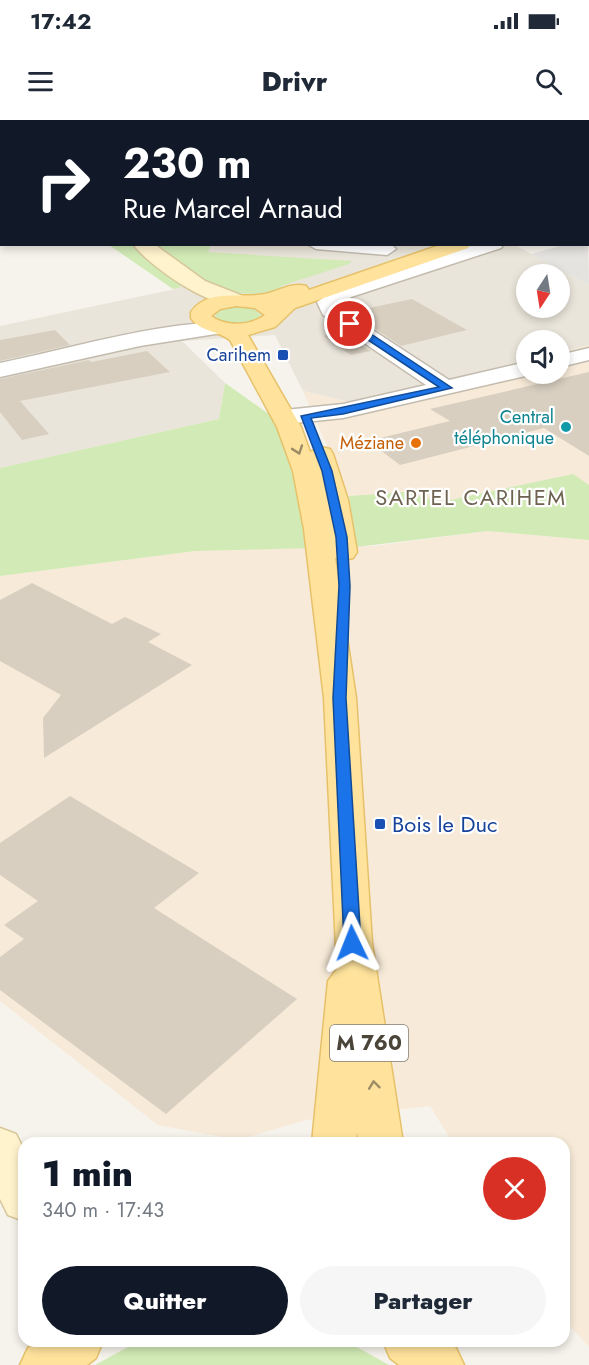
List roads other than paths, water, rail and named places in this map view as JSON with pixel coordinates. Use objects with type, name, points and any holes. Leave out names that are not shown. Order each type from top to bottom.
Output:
[{"type":"main road","points":[[432,246],[276,297],[214,304],[202,313],[208,324],[224,328],[269,320],[282,307],[294,301],[456,246]]},
{"type":"main road","points":[[242,301],[268,306],[269,320]]},
{"type":"main road","name":"M 760","points":[[269,320],[258,330],[258,337],[295,416],[318,529],[340,698],[352,943],[380,1137]]},
{"type":"main road","name":"M 760","points":[[224,328],[238,336],[295,416]]},
{"type":"main road","name":"M 760","points":[[334,1137],[341,1042],[352,943]]},
{"type":"main road","points":[[46,1365],[70,1347]]},
{"type":"main road","points":[[416,1347],[438,1365]]},
{"type":"main road","points":[[435,1347],[446,1365]]},
{"type":"street","points":[[513,120],[561,120]]},
{"type":"street","points":[[145,246],[206,290],[242,301]]},
{"type":"street","points":[[344,246],[387,249]]},
{"type":"street","points":[[447,388],[330,311],[327,302],[344,293],[489,246]]},
{"type":"street","points":[[140,340],[188,325],[202,313],[203,300],[183,275]]},
{"type":"street","points":[[0,370],[198,329],[224,328]]},
{"type":"street","points":[[570,359],[589,354]]},
{"type":"street","points":[[295,416],[343,411],[516,371]]},
{"type":"street","points":[[0,1147],[18,1188]]},
{"type":"place","name":"Carihem","points":[[283,355]]},
{"type":"place","name":"Central téléphonique","points":[[566,427]]},
{"type":"place","name":"Méziane","points":[[416,443]]},
{"type":"place","name":"Bois le Duc","points":[[380,824]]},
{"type":"district","name":"SARTEL CARIHEM","points":[[471,497]]}]
